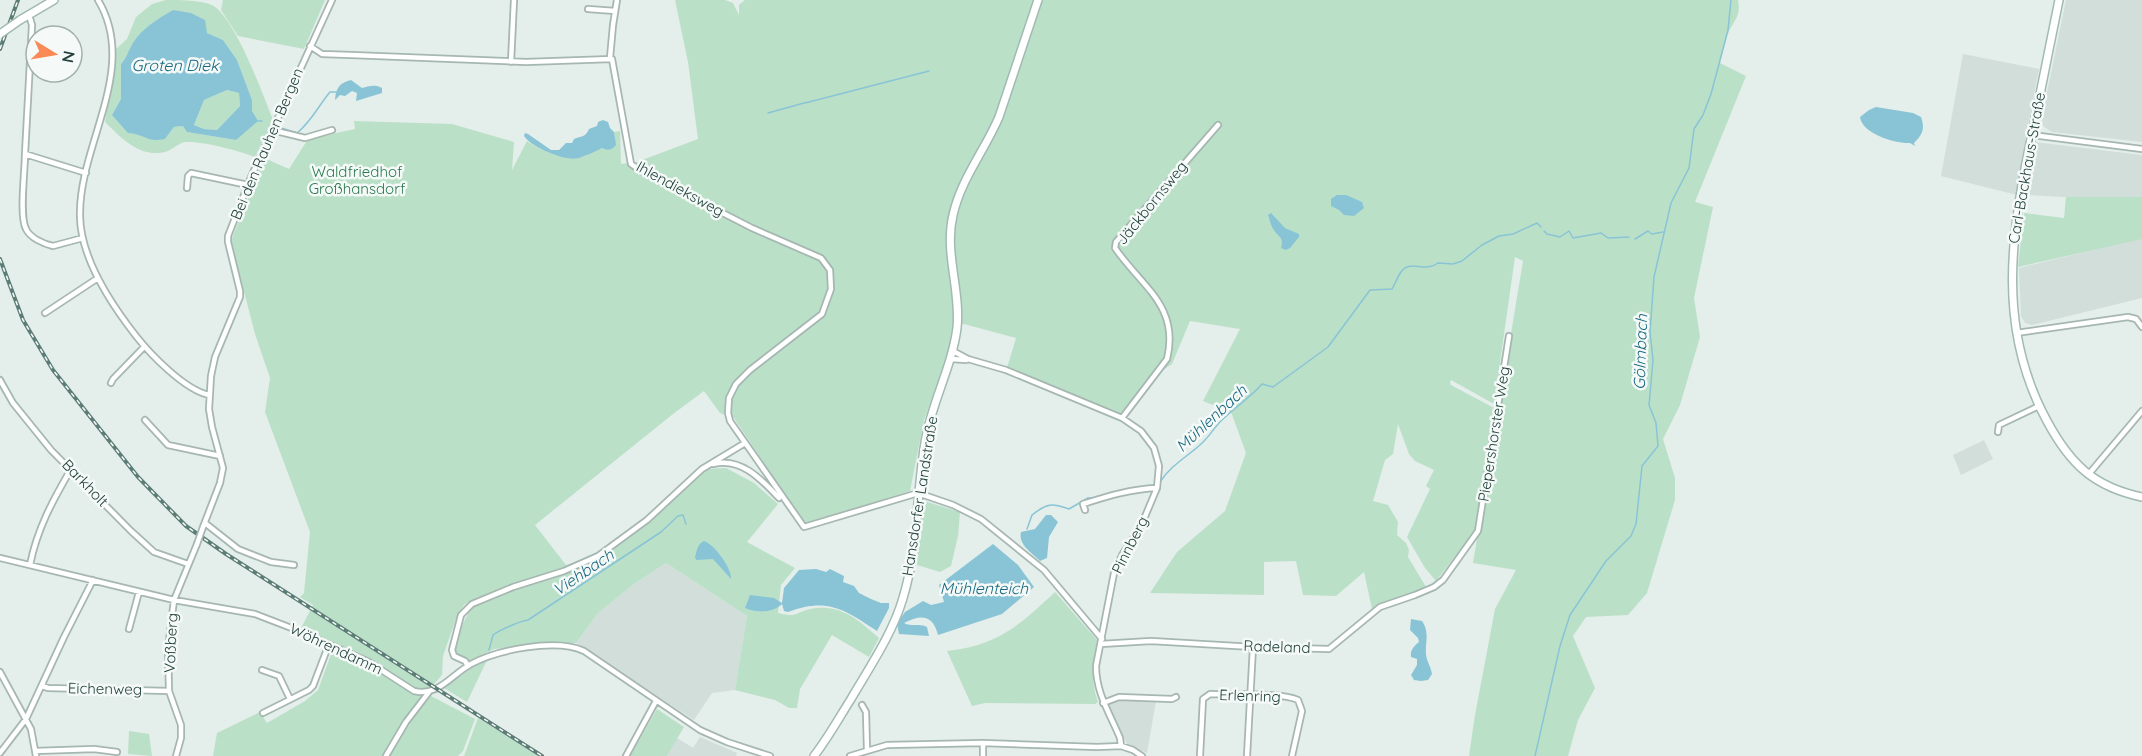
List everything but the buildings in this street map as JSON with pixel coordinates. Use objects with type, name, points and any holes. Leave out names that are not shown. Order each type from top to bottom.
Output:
[{"type":"main road","points":[[0,34],[54,0]]},
{"type":"main road","name":"Hansdorfer Landstraße","points":[[816,756],[877,654],[903,600],[916,533],[918,493],[928,427],[953,351],[957,305],[950,238],[953,217],[958,196],[999,117],[1038,0]]},
{"type":"main road","name":"Carl-Backhaus-Straße","points":[[2059,0],[2020,191],[2014,240],[2012,289],[2016,333],[2025,369],[2039,406],[2063,449],[2088,475],[2113,489],[2142,497]]},
{"type":"main road","name":"Hansdorfer Landstraße","points":[[816,756],[822,752],[825,741]]},
{"type":"street","points":[[98,0],[110,32],[112,52],[110,79],[86,173],[79,214],[83,238],[98,278],[115,307],[144,346],[190,387],[200,394],[209,396]]},
{"type":"street","name":"Bei den Rauhen Bergen","points":[[174,600],[222,476],[223,464],[212,427],[209,396],[215,357],[240,297],[228,236],[272,130],[332,0]]},
{"type":"street","points":[[511,62],[514,0]]},
{"type":"street","points":[[310,46],[322,54],[511,62],[610,58],[617,0]]},
{"type":"street","points":[[588,9],[615,11]]},
{"type":"street","points":[[29,14],[32,25],[23,221],[27,232],[36,239],[53,246],[83,238]]},
{"type":"street","name":"Ihlendieksweg","points":[[610,58],[631,164],[636,169],[752,228],[821,258],[830,270],[831,289],[822,314],[750,370],[736,384],[729,398],[730,421],[745,443]]},
{"type":"street","name":"Jäckbornsweg","points":[[1122,418],[1167,359],[1170,349],[1169,326],[1160,303],[1151,289],[1122,258],[1115,248],[1116,242],[1218,124]]},
{"type":"street","points":[[272,130],[305,138],[332,130]]},
{"type":"street","points":[[2032,135],[2142,149]]},
{"type":"street","points":[[25,154],[86,173]]},
{"type":"street","points":[[187,188],[188,176],[191,173],[248,185]]},
{"type":"street","points":[[45,313],[98,278]]},
{"type":"street","points":[[2016,333],[2128,317],[2136,319],[2142,327]]},
{"type":"street","name":"Piepershorster Weg","points":[[1478,531],[1509,336]]},
{"type":"street","points":[[111,383],[144,346]]},
{"type":"street","points":[[953,351],[968,359],[1005,370],[1122,418]]},
{"type":"street","points":[[951,359],[968,359]]},
{"type":"street","name":"Barkholt","points":[[0,380],[13,403],[51,450],[150,548],[188,564]]},
{"type":"street","points":[[1998,432],[2000,425],[2039,406]]},
{"type":"street","points":[[2088,475],[2142,411]]},
{"type":"street","name":"Pinnberg","points":[[1121,746],[1120,738],[1103,703],[1096,680],[1096,666],[1114,573],[1122,555],[1141,526],[1157,488],[1159,466],[1154,448],[1141,431],[1122,418]]},
{"type":"street","points":[[145,420],[168,445],[220,456]]},
{"type":"street","points":[[468,666],[465,661],[454,656],[452,650],[461,615],[472,604],[513,587],[564,571],[598,556],[647,520],[702,469],[745,443],[789,508]]},
{"type":"street","points":[[702,469],[721,462],[737,464],[762,480],[806,527],[918,493],[953,505],[971,513],[998,532],[1044,570],[1101,641]]},
{"type":"street","points":[[30,565],[38,533],[71,469]]},
{"type":"street","points":[[1085,510],[1083,504],[1106,496],[1157,488]]},
{"type":"street","points":[[204,525],[238,549],[271,562],[294,565]]},
{"type":"street","name":"Radeland","points":[[1101,641],[1329,649],[1380,607],[1425,591],[1443,580],[1478,531]]},
{"type":"street","name":"Wöhrendamm","points":[[0,558],[174,600],[255,614],[369,662],[414,691],[429,692]]},
{"type":"street","points":[[0,753],[26,719],[93,580]]},
{"type":"street","points":[[129,629],[139,592]]},
{"type":"street","name":"Voßberg","points":[[174,600],[168,649],[169,691],[181,725],[181,738],[176,756]]},
{"type":"street","points":[[263,713],[313,686],[329,644]]},
{"type":"street","points":[[386,756],[406,722],[429,692],[440,687],[468,666],[489,655],[506,651],[562,645],[584,651],[708,734],[770,756]]},
{"type":"street","points":[[1247,756],[1253,647]]},
{"type":"street","points":[[262,670],[279,676],[290,699]]},
{"type":"street","points":[[0,672],[26,719],[34,739],[36,754],[94,749],[117,752]]},
{"type":"street","name":"Eichenweg","points":[[42,686],[169,691]]},
{"type":"street","name":"Erlenring","points":[[1200,756],[1203,699],[1210,694],[1294,698],[1300,703],[1301,720],[1292,756]]},
{"type":"street","points":[[1103,703],[1119,697],[1172,699],[1176,697]]},
{"type":"street","points":[[626,756],[656,701]]},
{"type":"street","points":[[862,705],[867,712],[867,750]]},
{"type":"street","points":[[850,756],[896,744],[983,743],[1121,746],[1142,756]]},
{"type":"street","points":[[983,743],[983,756]]},
{"type":"street","points":[[1097,747],[1098,756]]},
{"type":"shaded area","points":[[2066,0],[2142,0],[2142,142],[2052,132],[2043,126],[2042,117]]},
{"type":"shaded area","points":[[1963,54],[2039,69],[2025,141],[2142,155],[2142,197],[2079,198],[2013,194],[1941,176]]},
{"type":"shaded area","points":[[2142,238],[2142,298],[2032,325],[2025,323],[2021,316],[2019,268]]},
{"type":"shaded area","points":[[1984,440],[1993,459],[1961,475],[1953,455]]},
{"type":"shaded area","points":[[666,563],[747,616],[735,690],[712,693],[694,720],[576,643],[598,613],[634,584]]},
{"type":"shaded area","points":[[1120,700],[1156,701],[1147,753],[1127,744],[1108,705]]},
{"type":"shaded area","points":[[700,737],[737,753],[736,756],[667,756],[677,738],[693,748]]},
{"type":"green space","points":[[166,0],[207,3],[221,12],[230,25],[239,40],[273,120],[255,157],[193,142],[183,142],[165,152],[147,152],[132,145],[105,122],[116,49],[127,39],[136,17],[152,4]],"holes":[[[173,11],[191,13],[207,33],[223,40],[237,60],[252,100],[252,111],[236,140],[188,132],[184,126],[174,127],[165,139],[150,139],[130,129],[112,115],[121,99],[121,64],[136,39],[151,24]]]},
{"type":"green space","points":[[223,0],[325,0],[304,49],[238,36],[221,10]]},
{"type":"green space","name":"Waldfriedhof Großhansdorf","points":[[675,0],[725,0],[733,3],[739,15],[739,5],[745,0],[1738,0],[1738,14],[1728,35],[1720,63],[1746,76],[1695,202],[1713,207],[1694,298],[1700,337],[1680,405],[1663,439],[1675,478],[1675,500],[1647,593],[1628,615],[1586,617],[1573,636],[1595,688],[1578,720],[1568,756],[1469,756],[1495,609],[1516,570],[1473,563],[1523,261],[1515,257],[1494,404],[1451,380],[1450,382],[1451,385],[1494,408],[1475,531],[1436,581],[1425,568],[1407,537],[1430,489],[1426,486],[1434,470],[1415,461],[1409,454],[1398,424],[1393,454],[1385,460],[1373,501],[1388,505],[1398,522],[1397,535],[1406,543],[1409,550],[1408,557],[1426,587],[1372,609],[1364,572],[1336,596],[1303,595],[1296,561],[1264,562],[1264,595],[1150,593],[1177,552],[1225,511],[1246,453],[1231,412],[1203,401],[1240,329],[1190,321],[1172,364],[1148,380],[1121,415],[1007,368],[1016,338],[964,324],[954,324],[949,352],[924,420],[910,491],[805,525],[734,418],[720,413],[704,391],[535,525],[566,565],[598,556],[620,541],[702,469],[726,468],[754,483],[778,504],[747,542],[795,568],[781,585],[778,613],[793,615],[810,609],[831,608],[848,614],[879,638],[869,657],[832,635],[800,689],[797,708],[789,708],[775,700],[735,690],[747,616],[666,563],[634,584],[598,613],[576,643],[494,649],[470,661],[456,656],[458,639],[468,614],[480,602],[513,585],[465,604],[458,613],[443,656],[442,675],[427,692],[384,756],[213,756],[217,733],[260,712],[267,723],[305,701],[318,690],[333,649],[330,643],[300,630],[313,605],[300,597],[304,593],[310,532],[265,412],[270,378],[255,334],[231,241],[264,158],[289,169],[308,139],[355,129],[354,121],[452,124],[514,142],[512,170],[527,141],[550,153],[577,158],[602,147],[615,138],[614,132],[620,131],[621,164],[637,162],[698,139],[688,62]]},
{"type":"green space","points":[[227,90],[239,93],[240,106],[217,130],[194,125],[204,100]]},
{"type":"green space","points":[[2066,197],[2142,197],[2142,239],[2018,267],[2024,213],[2064,218]]},
{"type":"green space","points":[[921,500],[960,512],[958,536],[951,566],[940,572],[914,564]]},
{"type":"green space","points":[[1055,592],[1097,640],[1093,679],[1098,702],[1095,704],[985,703],[972,706],[947,651],[980,644],[1007,632]]},
{"type":"green space","points":[[487,660],[467,702],[444,688],[473,667]]},
{"type":"green space","points":[[429,695],[475,719],[463,751],[458,756],[388,756]]},
{"type":"green space","points":[[657,709],[684,727],[667,756],[630,756]]},
{"type":"green space","points":[[478,718],[539,756],[464,756]]},
{"type":"green space","points":[[129,731],[149,734],[152,756],[128,754]]},
{"type":"water","name":"Groten Diek","points":[[173,10],[191,13],[205,20],[207,33],[223,40],[237,60],[252,100],[252,111],[258,121],[236,140],[187,132],[183,126],[174,127],[165,139],[149,139],[128,133],[112,115],[121,99],[121,64],[133,43],[151,24]],"holes":[[[227,90],[239,93],[240,106],[217,130],[194,125],[204,100]]]},
{"type":"water","points":[[351,80],[362,88],[372,86],[382,88],[382,93],[356,101],[357,93],[352,91],[345,96],[340,95],[335,100],[339,87]]},
{"type":"water","points":[[1876,107],[1913,113],[1921,117],[1922,131],[1914,143],[1915,146],[1880,137],[1862,123],[1860,117]]},
{"type":"water","points":[[603,120],[608,122],[614,132],[616,145],[611,149],[602,148],[579,158],[565,158],[549,153],[534,145],[524,136],[525,133],[528,134],[551,150],[559,150],[566,143],[572,143],[574,139],[585,135],[589,129],[597,126],[598,122]]},
{"type":"water","points":[[1337,195],[1346,195],[1362,202],[1364,208],[1354,216],[1344,215],[1331,206],[1331,199]]},
{"type":"water","points":[[1271,213],[1285,228],[1299,234],[1299,237],[1286,250],[1281,248],[1281,240],[1271,225],[1268,215]]},
{"type":"water","points":[[1046,515],[1051,515],[1058,522],[1049,537],[1047,558],[1040,561],[1024,545],[1021,532],[1035,529]]},
{"type":"water","points":[[704,541],[722,557],[729,569],[731,579],[713,559],[696,560],[698,548]]},
{"type":"water","name":"Mühlenteich","points":[[993,544],[1018,565],[1034,587],[1002,614],[938,635],[930,620],[916,618],[904,623],[927,627],[929,636],[899,634],[897,623],[905,612],[923,601],[931,605],[944,602],[939,585]]},
{"type":"water","points":[[816,569],[826,572],[830,569],[844,576],[843,582],[854,586],[859,593],[881,603],[889,603],[889,608],[877,631],[845,612],[825,606],[788,612],[784,611],[782,604],[765,611],[745,608],[750,595],[774,598],[782,603],[784,588],[799,570]]},
{"type":"water","points":[[1411,619],[1422,621],[1426,630],[1426,655],[1432,674],[1428,680],[1414,680],[1411,675],[1417,665],[1417,659],[1411,657],[1411,652],[1419,642],[1410,630]]},
{"type":"waterway","name":"Gölmbach","points":[[1535,756],[1560,646],[1570,615],[1606,561],[1631,536],[1636,524],[1642,466],[1658,446],[1656,423],[1649,405],[1653,360],[1650,332],[1654,277],[1671,203],[1689,168],[1694,129],[1703,115],[1711,94],[1728,30],[1731,0]]},
{"type":"waterway","points":[[805,103],[929,71]]},
{"type":"waterway","points":[[281,128],[297,133],[311,119],[330,92],[336,92]]},
{"type":"waterway","points":[[768,113],[804,103]]},
{"type":"waterway","name":"Mühlenbach","points":[[1160,482],[1179,461],[1201,444],[1220,422],[1262,384],[1273,387],[1328,347],[1370,290],[1392,289],[1401,272],[1408,266],[1429,267],[1438,263],[1453,264],[1462,261],[1482,245],[1499,236],[1513,234],[1537,223],[1541,227]]},
{"type":"waterway","name":"Mühlenbach","points":[[1544,231],[1560,237],[1569,231],[1573,238],[1601,233],[1608,238],[1629,237]]},
{"type":"waterway","name":"Mühlenbach","points":[[1635,239],[1648,231],[1652,234],[1663,232]]},
{"type":"waterway","points":[[1132,489],[1145,487]]},
{"type":"waterway","points":[[1027,529],[1032,515],[1046,506],[1054,505],[1069,509],[1088,498],[1098,498]]},
{"type":"waterway","name":"Viehbach","points":[[489,650],[493,635],[528,620],[661,532],[678,516],[683,515],[686,524]]},
{"type":"railway","points":[[0,49],[18,0]]},
{"type":"railway","points":[[0,259],[23,320],[53,370],[138,477],[186,526],[226,554],[542,756]]}]
